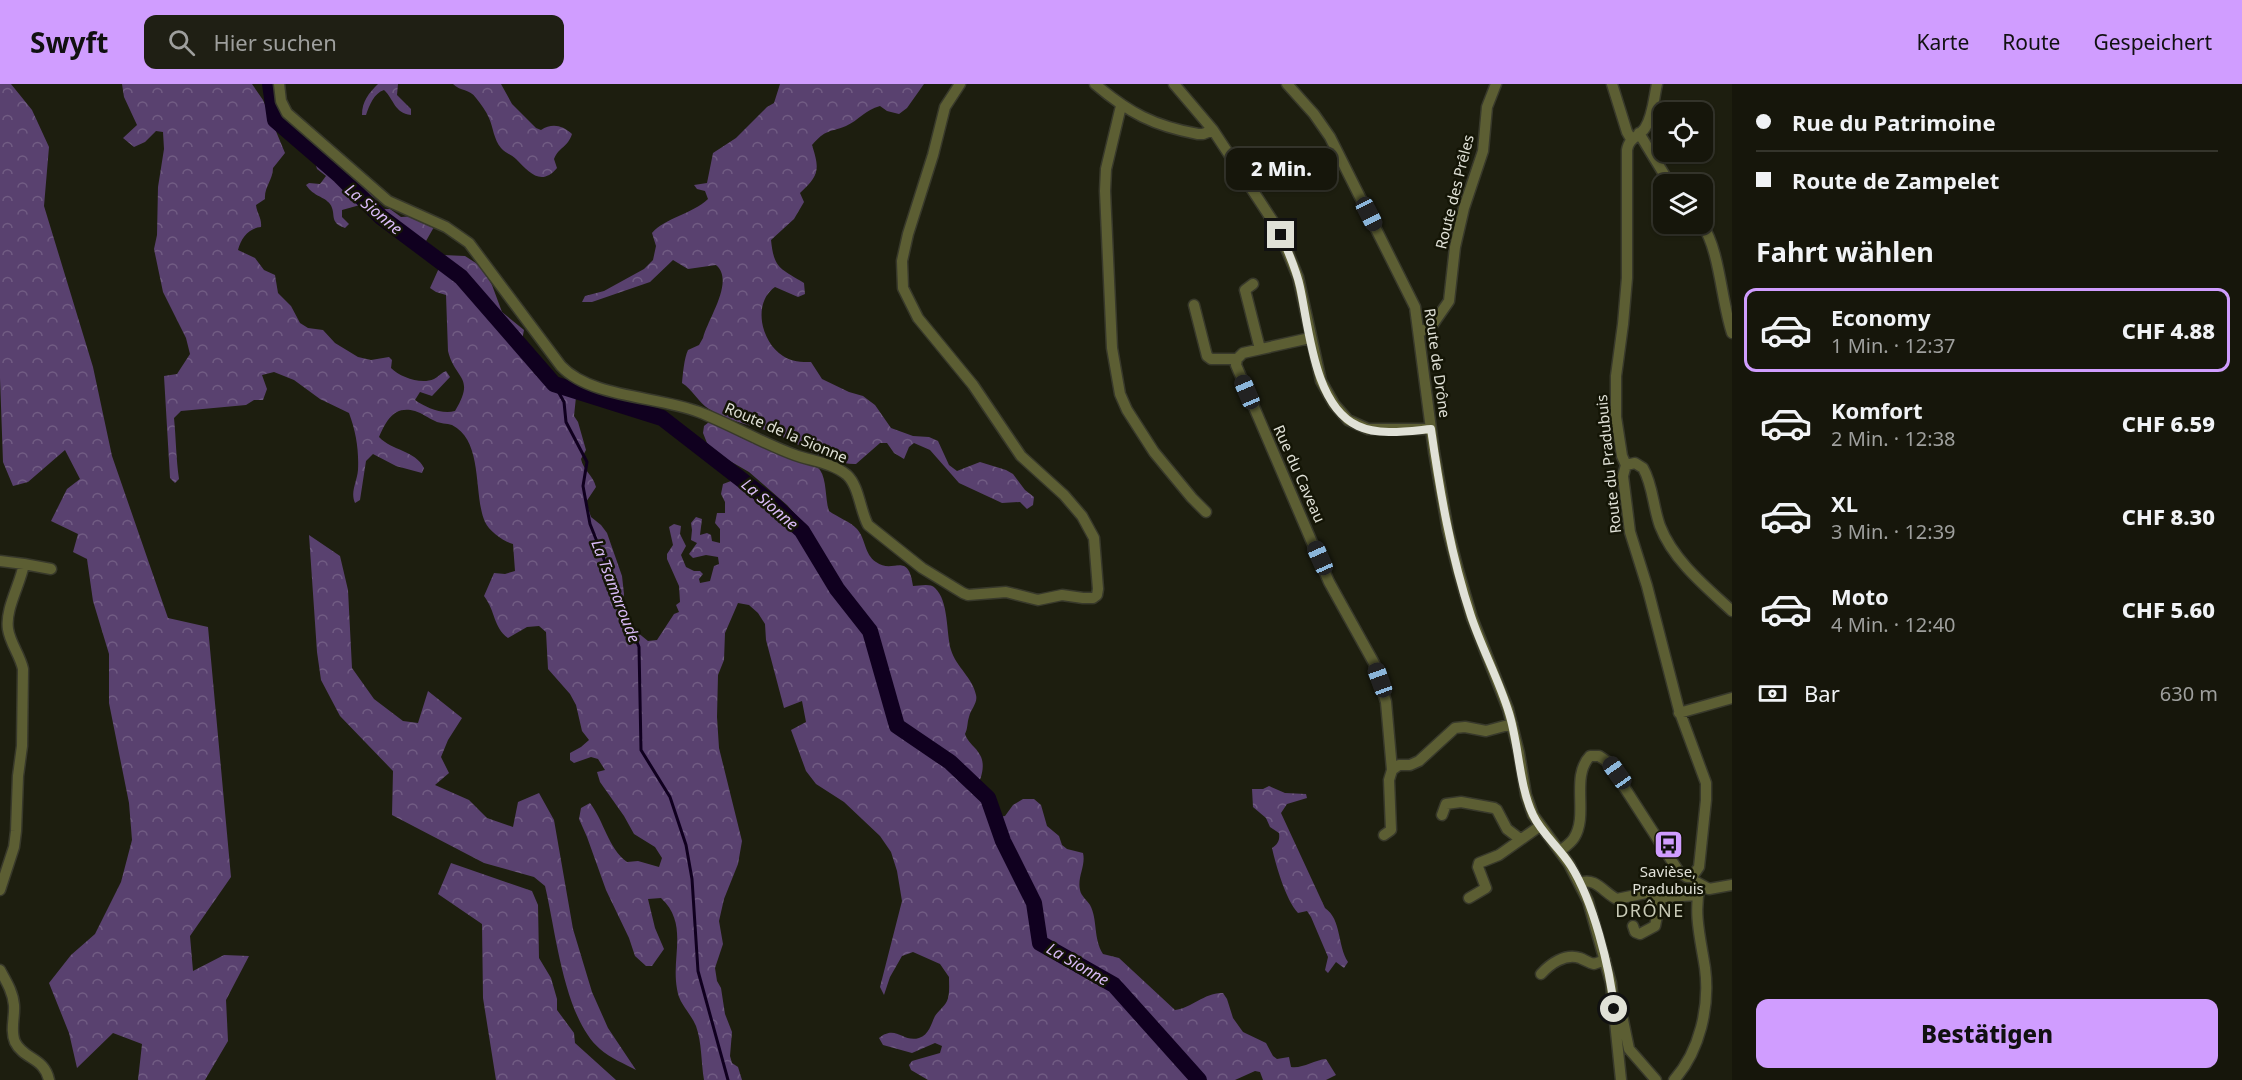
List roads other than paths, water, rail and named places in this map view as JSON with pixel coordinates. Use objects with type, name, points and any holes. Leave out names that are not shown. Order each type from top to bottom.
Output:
[{"type":"street","name":"Route de la Sionne","points":[[279,84],[283,106],[287,113],[381,195],[394,204],[465,238],[561,366],[573,377],[584,383],[699,412],[763,442],[843,472],[853,483],[868,525],[922,568],[963,593],[968,595],[1006,592],[1038,600],[1062,595],[1093,598],[1097,595],[1098,589],[1094,538],[1082,516],[1064,495],[1022,456],[973,386],[918,318],[903,288],[902,261],[908,234],[936,146],[945,107],[960,84]]},
{"type":"street","points":[[1095,84],[1121,106],[1168,127],[1203,134],[1213,130]]},
{"type":"street","points":[[1174,84],[1213,130],[1268,211],[1281,235],[1298,277],[1310,338],[1324,387],[1334,404],[1348,420],[1368,429],[1431,429]]},
{"type":"street","name":"Route de Drône","points":[[1287,84],[1314,114],[1336,148],[1412,298],[1420,332],[1431,429],[1449,536],[1460,579],[1472,618],[1512,724],[1526,795],[1533,815],[1560,851],[1580,883],[1588,901],[1611,983],[1621,1080]]},
{"type":"street","name":"Route des Prêles","points":[[1420,332],[1431,327],[1447,308],[1455,247],[1464,208],[1483,151],[1487,107],[1496,84]]},
{"type":"street","points":[[1612,84],[1627,132],[1635,136],[1663,174]]},
{"type":"street","name":"Route du Pradubuis","points":[[1657,84],[1648,121],[1635,136],[1626,154],[1626,291],[1615,393],[1617,426],[1622,456],[1626,465],[1623,474],[1629,526],[1680,713],[1706,787],[1699,867],[1692,877]]},
{"type":"street","points":[[1121,106],[1106,169],[1105,191],[1114,365],[1120,394],[1140,431],[1179,483],[1206,512]]},
{"type":"street","points":[[1708,234],[1732,333]]},
{"type":"street","points":[[1253,284],[1245,290],[1260,349]]},
{"type":"street","points":[[1194,305],[1207,356],[1211,359],[1237,359],[1243,353],[1310,338]]},
{"type":"street","name":"Rue du Caveau","points":[[1237,359],[1239,372],[1329,582],[1374,663],[1386,702],[1392,770],[1389,780],[1391,830],[1384,835]]},
{"type":"street","points":[[1626,465],[1635,463],[1643,468],[1657,518],[1667,540],[1685,564],[1732,611]]},
{"type":"street","points":[[0,561],[51,569]]},
{"type":"street","points":[[0,890],[14,847],[22,746],[23,669],[9,636],[7,621],[24,564]]},
{"type":"street","points":[[1680,713],[1732,698]]},
{"type":"street","points":[[1392,770],[1399,765],[1410,765],[1419,761],[1455,729],[1468,727],[1486,731],[1512,724]]},
{"type":"street","points":[[1560,851],[1572,841],[1577,831],[1584,766],[1590,756],[1598,755],[1608,762],[1679,872],[1692,877],[1699,891],[1699,935],[1706,977],[1705,1018],[1685,1064],[1674,1080]]},
{"type":"street","points":[[1442,815],[1446,804],[1454,802],[1494,808],[1512,834],[1520,839]]},
{"type":"street","points":[[1469,898],[1486,888],[1478,867],[1479,863],[1499,855],[1540,826]]},
{"type":"street","points":[[1580,883],[1587,880],[1592,882],[1617,899],[1646,893],[1674,898],[1732,885]]},
{"type":"street","points":[[1633,926],[1635,932],[1640,934],[1654,926],[1661,896]]},
{"type":"street","points":[[1541,974],[1549,965],[1561,960],[1579,958],[1594,964],[1605,960]]},
{"type":"street","points":[[0,970],[14,999],[12,1033],[14,1041],[24,1052],[42,1064],[49,1080]]},
{"type":"street","points":[[1615,1016],[1620,1017],[1624,1022],[1629,1050],[1656,1080]]},
{"type":"waterway","name":"La Sionne","points":[[270,84],[275,120],[340,176],[381,217],[461,277],[554,384],[662,418],[773,504],[802,531],[837,589],[870,631],[897,726],[950,762],[988,798],[1003,841],[1034,903],[1040,943],[1114,985],[1199,1080]]},
{"type":"waterway","name":"La Tsamaroude","points":[[554,384],[564,402],[566,422],[587,462],[583,486],[590,524],[639,647],[641,750],[670,797],[686,845],[692,879],[698,971],[728,1080]]},
{"type":"place","name":"Savièse, Pradubuis","points":[[1668,845]]},
{"type":"district","name":"DRÔNE","points":[[1650,911]]}]
